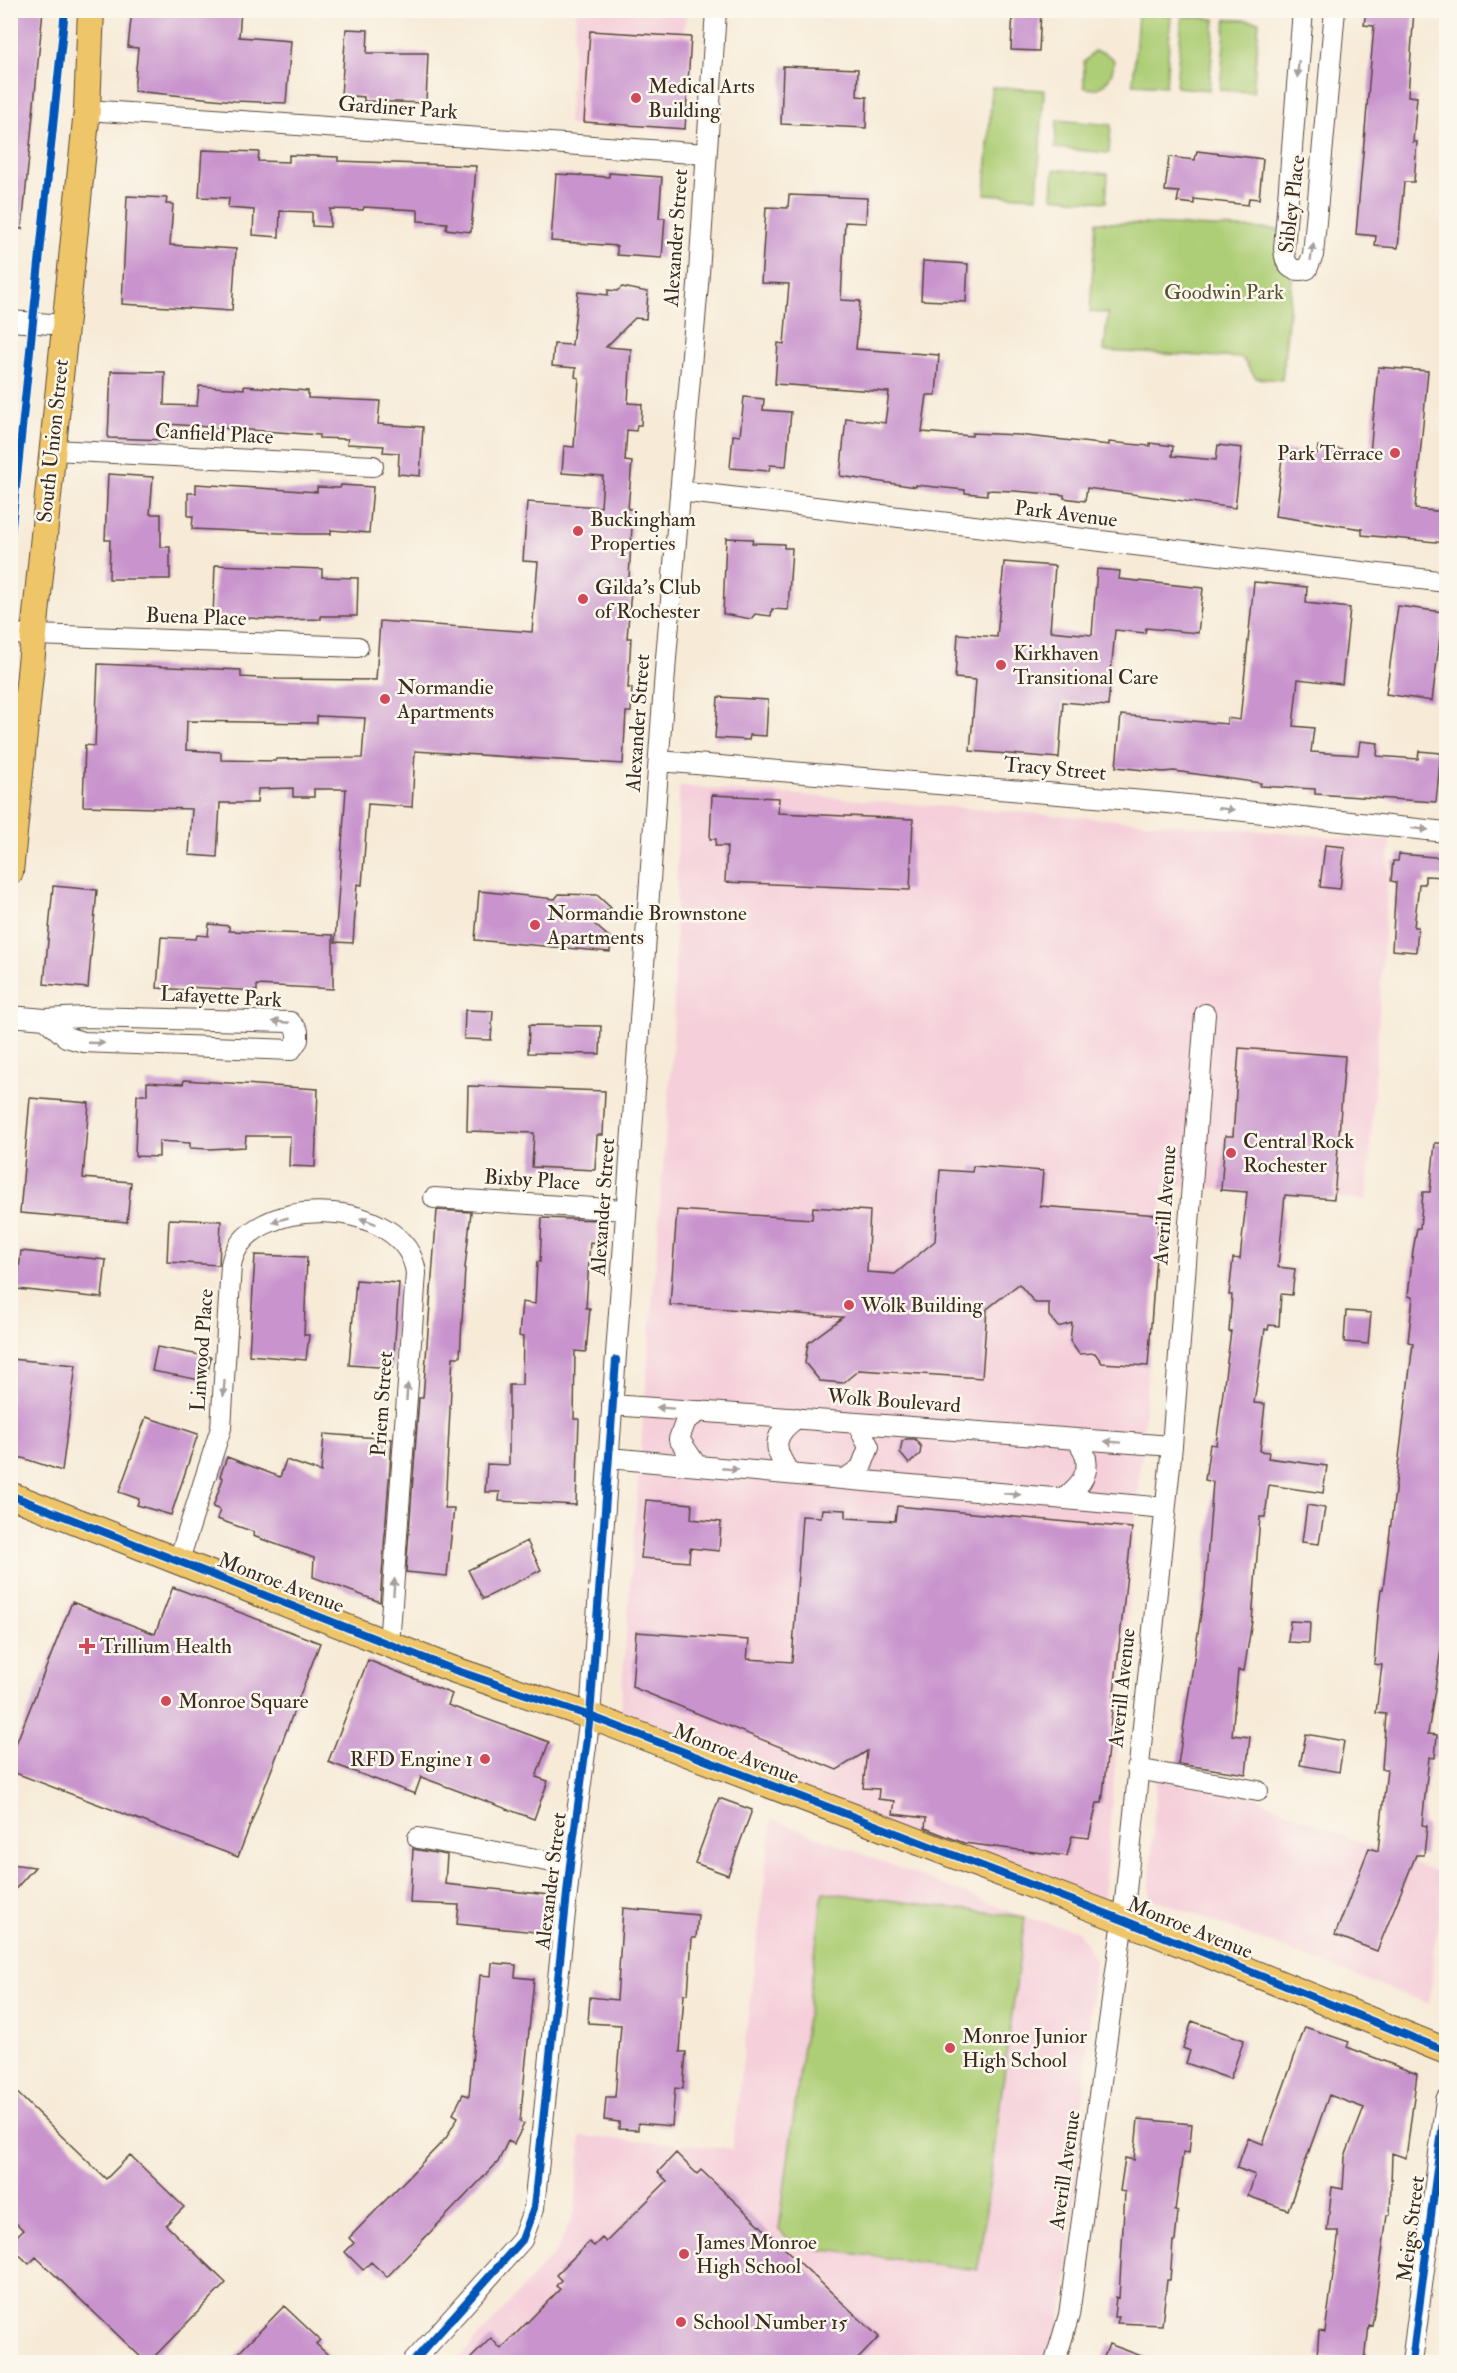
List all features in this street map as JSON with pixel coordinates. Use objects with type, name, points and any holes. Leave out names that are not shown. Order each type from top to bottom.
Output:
[{"type":"main road","name":"South Union Street","points":[[10,872],[21,635],[53,450],[87,110],[91,10]]},
{"type":"main road","name":"Monroe Avenue","points":[[10,1495],[389,1645],[590,1716],[1123,1920],[1446,2051]]},
{"type":"street","name":"Alexander Street","points":[[413,2362],[522,2240],[530,2224],[534,2208],[570,1865],[590,1716],[659,761],[699,273],[716,10]]},
{"type":"street","name":"Sibley Place","points":[[1303,10],[1284,249],[1285,262],[1290,268],[1298,271],[1307,269],[1313,255],[1335,10]]},
{"type":"street","name":"Gardiner Park","points":[[87,110],[706,154]]},
{"type":"street","points":[[10,321],[65,325]]},
{"type":"street","name":"Canfield Place","points":[[53,450],[373,466]]},
{"type":"street","name":"Park Avenue","points":[[680,491],[1446,582]]},
{"type":"street","name":"Buena Place","points":[[21,635],[358,647]]},
{"type":"street","name":"Tracy Street","points":[[659,761],[1168,803],[1446,832]]},
{"type":"street","name":"Averill Avenue","points":[[1055,2362],[1069,2315],[1123,1920],[1172,1446],[1204,1014]]},
{"type":"street","points":[[10,1016],[45,1019]]},
{"type":"street","points":[[183,1046],[185,1018]]},
{"type":"street","name":"Lafayette Park","points":[[185,1018],[290,1022],[298,1031],[298,1040],[291,1050],[83,1042],[66,1037],[45,1019],[185,1018]]},
{"type":"street","name":"Bixby Place","points":[[434,1198],[626,1210]]},
{"type":"street","name":"Linwood Place","points":[[178,1563],[221,1428],[233,1254],[247,1235],[277,1220],[297,1215],[338,1214]]},
{"type":"street","name":"Priem Street","points":[[338,1214],[373,1221],[389,1230],[410,1251],[416,1273],[389,1645]]},
{"type":"street","name":"Wolk Boulevard","points":[[612,1404],[1172,1446]]},
{"type":"street","points":[[697,1466],[679,1439],[686,1420],[701,1411]]},
{"type":"street","points":[[790,1474],[778,1451],[776,1440],[779,1432],[797,1418]]},
{"type":"street","points":[[845,1479],[861,1468],[869,1447],[857,1423]]},
{"type":"street","points":[[1063,1498],[1076,1490],[1088,1468],[1087,1456],[1076,1439]]},
{"type":"street","points":[[609,1458],[1165,1508]]},
{"type":"street","points":[[1137,1769],[1258,1791]]},
{"type":"street","points":[[418,1838],[570,1865]]},
{"type":"street","name":"Meigs Street","points":[[1412,2362],[1446,2100]]},
{"type":"shaded area","points":[[576,11],[687,11],[683,34],[693,35],[688,127],[681,131],[568,125]]},
{"type":"shaded area","points":[[679,786],[1390,841],[1367,1200],[1164,1184],[1103,1908],[619,1725],[673,1042]]},
{"type":"shaded area","points":[[1156,1780],[1249,1794],[1370,1847],[1443,1874],[1429,2004],[1149,1897]]},
{"type":"shaded area","points":[[772,1819],[1025,1917],[1078,1931],[1095,1960],[1066,2295],[1054,2344],[1045,2362],[456,2362],[557,2250],[575,2212],[581,2136],[732,2149]]},
{"type":"green space","points":[[1138,13],[1171,15],[1166,86],[1133,84]]},
{"type":"green space","points":[[1182,16],[1215,19],[1209,90],[1176,87]]},
{"type":"green space","points":[[1226,19],[1259,21],[1253,92],[1220,90]]},
{"type":"green space","points":[[1094,51],[1105,53],[1114,60],[1112,72],[1106,82],[1102,86],[1091,89],[1084,87],[1084,62]]},
{"type":"green space","points":[[992,87],[1044,90],[1037,197],[985,194]]},
{"type":"green space","points":[[1057,120],[1111,125],[1109,153],[1055,148]]},
{"type":"green space","points":[[1054,169],[1108,174],[1106,202],[1052,197]]},
{"type":"green space","name":"Goodwin Park","points":[[1096,222],[1286,230],[1293,269],[1282,380],[1256,378],[1242,358],[1104,351],[1108,313],[1090,312]]},
{"type":"green space","points":[[823,1892],[1025,1917],[978,2270],[795,2246],[779,2230]]},
{"type":"building","points":[[10,10],[43,10],[22,229],[10,228]]},
{"type":"building","points":[[132,10],[241,10],[239,37],[291,41],[286,103],[234,101],[134,91],[138,48],[128,47]]},
{"type":"building","points":[[1013,10],[1041,10],[1039,51],[1011,50]]},
{"type":"building","points":[[1366,10],[1414,10],[1408,96],[1417,97],[1413,142],[1417,142],[1414,182],[1404,182],[1398,248],[1375,246],[1376,236],[1356,234],[1374,26],[1364,25]]},
{"type":"building","points":[[346,29],[368,30],[367,53],[428,53],[426,103],[364,101],[364,97],[341,95]]},
{"type":"building","name":"Medical Arts Building","points":[[590,31],[691,37],[685,129],[584,122]]},
{"type":"building","points":[[783,66],[858,69],[857,96],[867,97],[866,128],[781,124]]},
{"type":"building","points":[[202,150],[259,152],[258,161],[289,162],[289,155],[338,157],[338,161],[476,166],[471,232],[446,229],[447,223],[418,221],[418,210],[364,207],[363,210],[330,209],[330,227],[312,226],[312,212],[280,211],[279,237],[253,235],[254,210],[228,208],[229,198],[199,197]]},
{"type":"building","points":[[1197,151],[1263,159],[1259,199],[1249,198],[1248,205],[1194,199],[1194,204],[1177,202],[1179,192],[1165,191],[1169,157],[1195,160]]},
{"type":"building","points":[[609,173],[662,177],[659,218],[665,218],[662,258],[617,255],[617,246],[551,241],[556,174],[609,177]]},
{"type":"building","points":[[789,195],[867,198],[866,223],[845,222],[841,300],[860,301],[856,349],[939,355],[936,395],[927,395],[922,432],[972,436],[972,433],[1018,435],[1109,445],[1109,442],[1150,446],[1150,443],[1173,446],[1172,456],[1216,460],[1218,445],[1242,448],[1235,508],[1087,488],[1085,501],[1064,498],[1064,495],[1014,491],[987,490],[987,495],[965,493],[965,490],[916,485],[916,487],[840,476],[846,418],[885,423],[889,392],[775,384],[778,343],[784,344],[789,284],[761,283],[766,207],[788,208]]},
{"type":"building","points":[[127,196],[167,198],[166,204],[173,204],[170,245],[236,249],[232,311],[122,304]]},
{"type":"building","points":[[923,261],[968,264],[966,302],[921,300]]},
{"type":"building","points":[[622,287],[648,292],[646,319],[635,318],[606,347],[631,349],[628,403],[642,404],[641,425],[637,425],[636,431],[627,430],[625,461],[632,462],[628,509],[633,509],[629,578],[632,579],[627,638],[631,638],[628,688],[632,688],[631,712],[626,712],[623,764],[415,751],[412,807],[368,804],[362,885],[357,884],[353,943],[335,942],[346,789],[314,789],[314,797],[293,797],[293,788],[258,789],[257,803],[220,803],[217,857],[189,855],[192,809],[83,806],[85,745],[95,746],[98,664],[241,670],[241,677],[376,680],[380,621],[532,632],[538,562],[523,561],[527,502],[601,507],[603,476],[562,473],[564,446],[574,447],[579,378],[575,377],[576,368],[552,366],[554,344],[572,345],[578,292],[608,295],[608,290],[617,291]],"holes":[[[317,716],[365,718],[362,758],[221,760],[221,752],[186,750],[187,721],[317,723]]]},
{"type":"building","points":[[1378,367],[1428,371],[1415,509],[1446,512],[1446,543],[1362,535],[1362,529],[1275,516],[1283,450],[1317,454],[1318,446],[1370,454]]},
{"type":"building","points":[[111,371],[165,372],[164,405],[197,406],[199,386],[244,389],[244,386],[308,391],[308,398],[380,401],[378,424],[423,427],[420,476],[398,474],[399,453],[383,452],[384,446],[347,444],[348,439],[319,438],[319,435],[168,424],[167,440],[108,438]]},
{"type":"building","points":[[744,397],[764,399],[763,410],[791,412],[786,466],[770,465],[769,471],[730,468],[733,435],[740,436]]},
{"type":"building","points":[[108,474],[153,477],[150,514],[161,514],[161,547],[170,547],[170,579],[109,579],[110,540],[105,540]]},
{"type":"building","points":[[196,484],[317,492],[317,487],[340,488],[341,485],[373,487],[369,533],[331,530],[331,534],[302,534],[192,529],[193,516],[188,516],[188,493],[196,493]]},
{"type":"building","points":[[726,538],[753,539],[752,543],[784,544],[784,548],[792,548],[788,610],[772,609],[771,616],[755,614],[751,619],[723,614]]},
{"type":"building","points":[[1004,562],[1055,566],[1050,631],[1092,635],[1097,569],[1120,571],[1119,579],[1203,588],[1198,633],[1146,628],[1145,633],[1115,630],[1108,706],[1063,702],[1059,758],[970,751],[976,680],[955,678],[958,634],[997,637]]},
{"type":"building","points":[[215,565],[322,569],[322,577],[358,578],[357,616],[321,616],[321,619],[283,620],[213,616]]},
{"type":"building","points":[[1254,582],[1307,587],[1306,603],[1350,608],[1342,684],[1298,679],[1293,726],[1314,728],[1311,752],[1358,755],[1360,741],[1378,743],[1377,756],[1418,759],[1419,751],[1441,753],[1436,802],[1315,794],[1315,789],[1260,786],[1261,783],[1174,771],[1116,767],[1121,715],[1227,724],[1227,718],[1240,720]]},
{"type":"building","points":[[1398,606],[1443,612],[1432,701],[1386,694]]},
{"type":"building","points":[[718,697],[768,700],[766,736],[750,735],[749,740],[715,738]]},
{"type":"building","points":[[712,795],[779,798],[778,813],[913,819],[910,890],[725,882],[727,846],[715,846],[716,839],[710,839]]},
{"type":"building","points":[[1325,845],[1345,847],[1340,889],[1320,887]]},
{"type":"building","points":[[1399,854],[1446,858],[1446,877],[1425,876],[1425,884],[1419,884],[1414,927],[1418,927],[1416,952],[1392,950],[1396,882],[1391,881],[1393,861],[1398,861]]},
{"type":"building","points":[[53,886],[97,890],[88,988],[44,984]]},
{"type":"building","name":"Normandie Brownstone Apartments","points":[[479,891],[555,899],[559,894],[597,895],[611,908],[591,921],[611,939],[610,952],[475,940]]},
{"type":"building","points":[[209,924],[229,926],[229,931],[333,935],[333,989],[257,985],[257,991],[188,987],[188,990],[157,988],[161,937],[196,939],[197,935],[208,936]]},
{"type":"building","points":[[465,1010],[493,1011],[491,1040],[464,1039]]},
{"type":"building","points":[[529,1025],[601,1026],[600,1054],[528,1053]]},
{"type":"building","points":[[1239,1048],[1345,1056],[1334,1199],[1285,1195],[1278,1267],[1295,1269],[1292,1295],[1281,1294],[1279,1326],[1269,1325],[1268,1330],[1265,1329],[1254,1403],[1265,1404],[1260,1451],[1269,1452],[1268,1458],[1327,1466],[1323,1493],[1269,1485],[1265,1517],[1260,1517],[1252,1621],[1244,1671],[1238,1670],[1232,1735],[1250,1737],[1246,1774],[1178,1764],[1205,1587],[1213,1482],[1205,1480],[1210,1444],[1216,1445],[1231,1331],[1229,1331],[1232,1295],[1229,1295],[1233,1258],[1240,1259],[1247,1192],[1221,1190],[1225,1136],[1233,1136]]},
{"type":"building","points":[[184,1080],[318,1089],[315,1167],[289,1166],[290,1136],[246,1136],[245,1147],[209,1149],[190,1148],[190,1143],[159,1141],[159,1157],[135,1156],[137,1095],[147,1095],[147,1082],[183,1084]]},
{"type":"building","points":[[468,1086],[605,1091],[603,1135],[597,1135],[595,1170],[532,1167],[534,1133],[467,1131]]},
{"type":"building","points":[[30,1098],[89,1103],[83,1178],[131,1182],[127,1222],[20,1213]]},
{"type":"building","points":[[1435,1143],[1446,1143],[1446,1617],[1428,1734],[1437,1735],[1435,1758],[1429,1757],[1422,1825],[1427,1826],[1424,1855],[1416,1855],[1377,1951],[1335,1935],[1369,1848],[1378,1851],[1387,1769],[1382,1769],[1386,1714],[1376,1713],[1382,1665],[1374,1664],[1381,1589],[1383,1589],[1413,1343],[1408,1342],[1413,1297],[1408,1296],[1413,1250],[1417,1228],[1420,1228],[1423,1192],[1430,1192]]},
{"type":"building","points":[[973,1166],[1043,1171],[1040,1206],[1159,1215],[1148,1366],[1102,1363],[1095,1353],[1079,1354],[1070,1341],[1072,1323],[1058,1327],[1049,1316],[1049,1303],[1035,1303],[1019,1284],[987,1309],[982,1378],[859,1370],[843,1383],[820,1381],[805,1363],[808,1343],[843,1317],[670,1305],[677,1210],[812,1219],[813,1207],[870,1211],[867,1272],[895,1274],[935,1241],[940,1170],[972,1172]]},
{"type":"building","points":[[437,1210],[471,1212],[460,1357],[453,1357],[445,1508],[454,1508],[447,1576],[406,1572],[419,1398],[423,1398]]},
{"type":"building","points":[[542,1218],[598,1220],[597,1243],[590,1242],[586,1308],[590,1308],[586,1352],[575,1351],[574,1419],[579,1419],[576,1505],[499,1501],[500,1492],[485,1492],[487,1464],[509,1465],[509,1385],[522,1385],[523,1337],[519,1336],[522,1302],[535,1304]]},
{"type":"building","points":[[169,1219],[221,1221],[219,1265],[167,1262]]},
{"type":"building","points":[[21,1251],[106,1260],[102,1298],[17,1289]]},
{"type":"building","points":[[255,1255],[307,1257],[304,1335],[309,1335],[306,1360],[249,1355]]},
{"type":"building","points":[[356,1280],[399,1283],[393,1368],[349,1365]]},
{"type":"building","points":[[1346,1311],[1371,1313],[1368,1344],[1344,1342]]},
{"type":"building","points":[[157,1347],[211,1357],[206,1381],[152,1371]]},
{"type":"building","points":[[10,1359],[76,1365],[62,1471],[10,1454]]},
{"type":"building","points":[[146,1417],[198,1434],[171,1515],[137,1505],[139,1499],[119,1492]]},
{"type":"building","points":[[324,1434],[392,1439],[380,1602],[313,1577],[314,1558],[253,1536],[254,1532],[217,1519],[220,1510],[213,1507],[223,1478],[220,1476],[227,1457],[280,1477],[286,1460],[321,1472]]},
{"type":"building","points":[[906,1439],[915,1439],[921,1447],[920,1454],[909,1464],[900,1453],[902,1442]]},
{"type":"building","points":[[646,1500],[692,1504],[691,1519],[721,1522],[719,1551],[690,1548],[689,1562],[641,1558]]},
{"type":"building","points":[[1307,1505],[1325,1508],[1319,1544],[1302,1542]]},
{"type":"building","points":[[897,1506],[1132,1528],[1102,1803],[1097,1803],[1089,1838],[1072,1836],[1067,1856],[964,1843],[925,1828],[926,1818],[893,1814],[895,1801],[878,1799],[879,1789],[863,1788],[867,1751],[837,1770],[632,1687],[636,1632],[749,1640],[747,1659],[792,1662],[802,1516],[821,1517],[822,1509],[846,1510],[846,1518],[895,1521]]},
{"type":"building","points":[[527,1541],[541,1570],[483,1599],[468,1570]]},
{"type":"building","name":"Monroe Square","points":[[173,1587],[320,1643],[238,1857],[10,1771],[10,1759],[72,1602],[155,1634]]},
{"type":"building","points":[[1290,1621],[1310,1622],[1309,1643],[1288,1642]]},
{"type":"building","points":[[368,1660],[452,1694],[448,1705],[549,1742],[536,1777],[548,1781],[534,1819],[421,1777],[415,1794],[328,1762]]},
{"type":"building","points":[[1306,1734],[1344,1741],[1339,1772],[1300,1765]]},
{"type":"building","points":[[719,1798],[752,1810],[728,1875],[695,1863]]},
{"type":"building","points":[[413,1849],[447,1855],[445,1884],[549,1895],[545,1933],[457,1924],[459,1905],[410,1903]]},
{"type":"building","points":[[10,1864],[35,1867],[10,1895]]},
{"type":"building","points":[[623,1908],[698,1915],[696,1938],[692,1938],[688,1994],[684,1994],[680,2052],[686,2052],[683,2089],[675,2088],[672,2126],[638,2123],[638,2130],[619,2129],[619,2122],[604,2120],[606,2097],[615,2097],[621,2025],[588,2023],[590,1997],[617,2000]]},
{"type":"building","points":[[492,1963],[516,1965],[515,1977],[534,1979],[520,2122],[524,2124],[514,2144],[508,2141],[498,2162],[387,2277],[371,2262],[363,2270],[345,2252],[354,2243],[349,2238],[446,2138],[458,2117],[453,2114],[463,2094],[469,2096],[480,1975],[491,1976]]},
{"type":"building","points":[[1192,2021],[1244,2040],[1230,2079],[1186,2063],[1190,2051],[1183,2048]]},
{"type":"building","points":[[1305,2027],[1349,2042],[1347,2047],[1417,2074],[1406,2158],[1392,2153],[1390,2215],[1387,2215],[1365,2361],[1317,2356],[1319,2331],[1325,2332],[1338,2239],[1338,2231],[1327,2231],[1332,2187],[1343,2189],[1345,2157],[1364,2108],[1329,2095],[1288,2210],[1248,2196],[1255,2175],[1237,2168],[1248,2138],[1263,2144]]},
{"type":"building","points":[[10,2086],[106,2179],[130,2155],[184,2207],[166,2225],[226,2283],[149,2362],[146,2362],[36,2257],[29,2264],[10,2246],[10,2242],[23,2230],[10,2217]]},
{"type":"building","points":[[1138,2119],[1192,2124],[1189,2153],[1183,2152],[1175,2211],[1178,2212],[1175,2241],[1173,2241],[1170,2280],[1167,2280],[1162,2325],[1117,2323],[1119,2317],[1114,2317],[1116,2297],[1119,2298],[1125,2192],[1120,2191],[1125,2158],[1134,2160]]},
{"type":"building","name":"James Monroe High School","points":[[676,2153],[697,2174],[701,2170],[879,2337],[855,2362],[467,2362],[491,2338],[501,2349],[560,2289],[556,2286],[561,2280],[556,2275],[589,2242],[594,2246],[602,2238],[606,2242],[667,2181],[658,2172]]},
{"type":"building","points":[[284,2306],[320,2340],[316,2344],[336,2362],[230,2362]]},
{"type":"building","points":[[1109,2344],[1155,2361],[1155,2362],[1102,2362]]},
{"type":"cycle path","points":[[10,545],[65,10]]},
{"type":"cycle path","points":[[413,2362],[522,2240],[534,2208],[570,1865],[590,1716],[616,1360]]},
{"type":"cycle path","points":[[10,1495],[452,1669],[590,1716],[1123,1920],[1446,2051]]},
{"type":"cycle path","points":[[1412,2362],[1446,2100]]},
{"type":"place","name":"Medical Arts Building","points":[[636,98]]},
{"type":"place","name":"Park Terrace","points":[[1395,453]]},
{"type":"place","name":"Buckingham Properties","points":[[578,531]]},
{"type":"place","name":"Gilda's Club of Rochester","points":[[583,599]]},
{"type":"place","name":"Kirkhaven Transitional Care","points":[[1001,665]]},
{"type":"place","name":"Normandie Apartments","points":[[385,699]]},
{"type":"place","name":"Normandie Brownstone Apartments","points":[[535,925]]},
{"type":"place","name":"Central Rock Rochester","points":[[1231,1153]]},
{"type":"place","name":"Wolk Building","points":[[849,1305]]},
{"type":"place","name":"Trillium Health","points":[[87,1646]]},
{"type":"place","name":"Monroe Square","points":[[166,1701]]},
{"type":"place","name":"RFD Engine 1","points":[[485,1759]]},
{"type":"place","name":"Monroe Junior High School","points":[[950,2048]]},
{"type":"place","name":"James Monroe High School","points":[[684,2254]]},
{"type":"place","name":"School Number 15","points":[[681,2322]]}]
